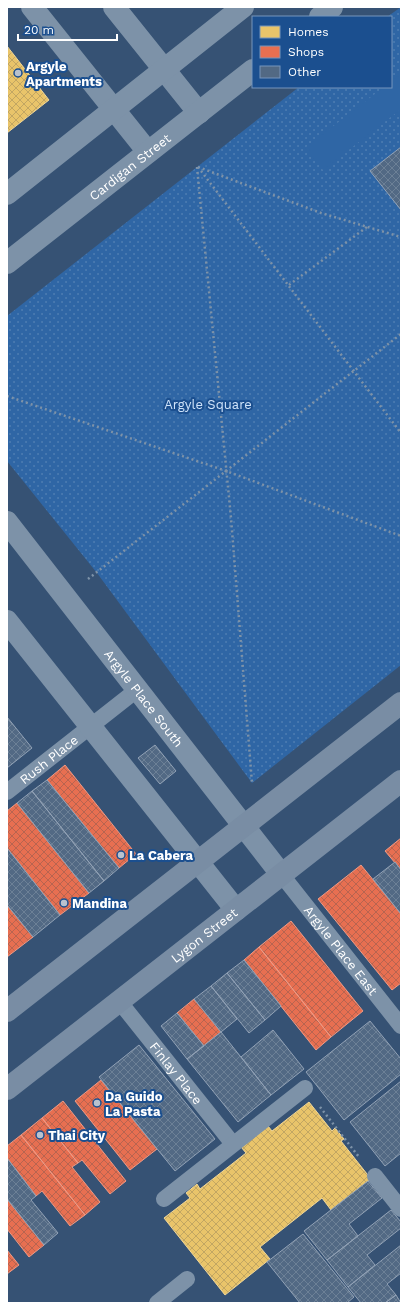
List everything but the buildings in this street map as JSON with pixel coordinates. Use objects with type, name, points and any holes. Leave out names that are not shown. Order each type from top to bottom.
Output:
[{"type":"street","points":[[32,7],[148,152]]},
{"type":"street","points":[[114,7],[199,113]]},
{"type":"street","points":[[7,194],[242,7]]},
{"type":"street","points":[[321,16],[332,7]]},
{"type":"street","name":"Cardigan Street","points":[[10,255],[148,152],[252,71]]},
{"type":"street","name":"Argyle Place South","points":[[7,522],[281,874]]},
{"type":"street","points":[[7,621],[236,910]]},
{"type":"street","points":[[7,1010],[401,703]]},
{"type":"street","name":"Lygon Street","points":[[7,1089],[401,781]]},
{"type":"lane","name":"Rush Place","points":[[7,792],[138,689]]},
{"type":"lane","name":"Argyle Place East","points":[[281,874],[401,1026]]},
{"type":"lane","name":"Finlay Place","points":[[119,1001],[233,1144]]},
{"type":"lane","points":[[164,1200],[305,1088]]},
{"type":"lane","points":[[375,1176],[401,1209]]},
{"type":"lane","points":[[157,1303],[187,1279]]},
{"type":"path","points":[[197,167],[321,213],[401,237]]},
{"type":"path","points":[[197,167],[401,433]]},
{"type":"path","points":[[197,167],[226,471],[252,783]]},
{"type":"path","points":[[289,285],[367,227]]},
{"type":"path","points":[[66,597],[401,334]]},
{"type":"path","points":[[7,396],[226,471],[401,536]]},
{"type":"path","points":[[305,1088],[375,1176]]},
{"type":"green space","name":"Argyle Square","points":[[401,7],[401,665],[252,783],[97,573],[7,461],[7,316],[298,88],[392,88],[392,16],[388,16]]},
{"type":"green space","points":[[401,74],[401,109],[323,170],[305,148],[383,88],[392,88],[392,80]]},
{"type":"place","name":"Argyle Apartments","points":[[18,73]]},
{"type":"place","name":"La Cabera","points":[[121,855]]},
{"type":"place","name":"Mandina","points":[[64,903]]},
{"type":"place","name":"Da Guido La Pasta","points":[[97,1103]]},
{"type":"place","name":"Thai City","points":[[40,1135]]}]
